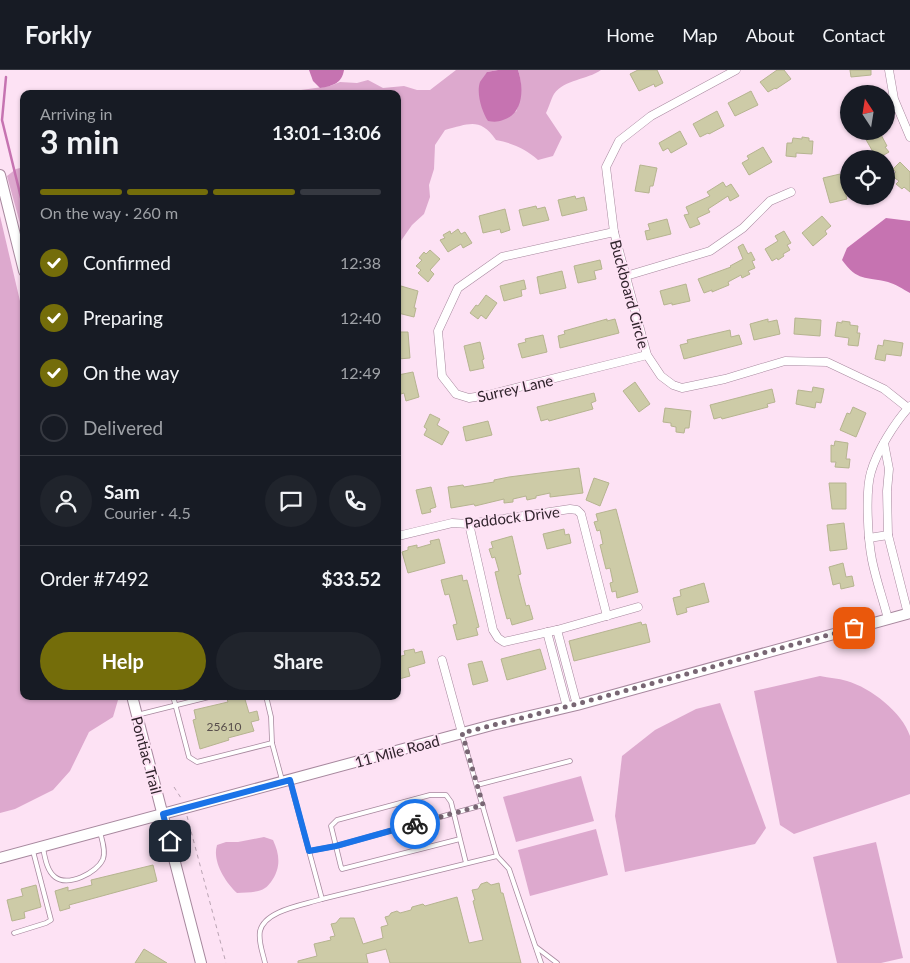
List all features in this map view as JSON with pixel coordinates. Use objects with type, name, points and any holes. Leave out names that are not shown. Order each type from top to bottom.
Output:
[{"type":"street","name":"Buckboard Circle","points":[[736,70],[651,116],[619,141],[606,168],[614,232],[647,355],[661,376],[673,385],[682,388],[726,379],[785,361],[827,362],[884,389],[909,407]]},
{"type":"street","points":[[889,70],[894,100],[910,137]]},
{"type":"street","points":[[0,176],[20,255]]},
{"type":"street","points":[[626,276],[710,251],[743,228],[770,201],[791,192]]},
{"type":"street","name":"Surrey Lane","points":[[614,232],[502,258],[458,288],[438,332],[442,376],[456,394],[469,398],[488,395],[647,355]]},
{"type":"street","points":[[888,619],[872,561],[869,538],[868,504],[870,473],[884,443],[909,407]]},
{"type":"street","points":[[884,443],[889,469],[887,491],[888,535],[909,614]]},
{"type":"street","name":"Paddock Drive","points":[[401,535],[452,523],[468,524],[577,510],[581,514],[607,616]]},
{"type":"street","points":[[468,524],[493,630],[498,638],[504,642],[557,630],[638,606]]},
{"type":"street","points":[[869,538],[888,535]]},
{"type":"street","name":"11 Mile Road","points":[[0,858],[909,614]]},
{"type":"street","points":[[557,630],[572,706]]},
{"type":"street","points":[[547,632],[572,706]]},
{"type":"street","points":[[442,660],[462,733]]},
{"type":"street","name":"Pontiac Trail","points":[[133,700],[201,963]]},
{"type":"lane","points":[[174,700],[189,757],[197,762],[272,743]]},
{"type":"lane","points":[[137,715],[192,700]]},
{"type":"lane","points":[[267,700],[271,717],[272,743],[309,851],[322,899]]},
{"type":"lane","points":[[462,733],[496,856],[510,869],[541,963]]},
{"type":"lane","points":[[477,785],[570,761]]},
{"type":"lane","points":[[460,839],[342,869],[331,826],[337,820],[430,795],[446,795],[451,802],[466,863]]},
{"type":"lane","points":[[309,851],[336,846],[483,805]]},
{"type":"lane","points":[[38,847],[54,876],[62,880],[81,877],[97,868],[103,859],[104,853],[99,831]]},
{"type":"lane","points":[[14,933],[51,920],[38,847]]},
{"type":"lane","points":[[266,963],[260,941],[260,931],[269,917],[322,899],[496,856]]},
{"type":"lane","points":[[536,947],[557,963]]},
{"type":"path","points":[[174,787],[183,801]]},
{"type":"path","points":[[188,820],[226,963]]},
{"type":"shaded area","points":[[309,70],[344,70],[339,81],[320,88],[313,81]]},
{"type":"shaded area","points":[[456,70],[498,70],[487,72],[516,112],[521,91],[518,70],[601,70],[564,85],[554,94],[546,113],[562,137],[553,156],[538,160],[519,147],[496,140],[485,128],[479,125],[467,124],[445,130],[435,145],[434,169],[429,185],[430,197],[424,214],[412,225],[401,241],[401,90],[301,90],[330,86],[340,82],[357,83],[368,80],[383,88],[404,86],[417,90],[430,90]]},
{"type":"shaded area","points":[[518,70],[521,84],[521,99],[519,106],[510,117],[494,122],[488,121],[484,113],[480,102],[479,86],[487,72]]},
{"type":"shaded area","points":[[20,168],[20,223],[7,176]]},
{"type":"shaded area","points":[[0,216],[20,301],[20,700],[118,700],[113,717],[89,732],[70,771],[53,790],[15,809],[0,813]]},
{"type":"shaded area","points":[[886,218],[910,221],[910,293],[891,283],[862,277],[853,272],[842,260],[847,248]]},
{"type":"shaded area","points":[[820,676],[844,680],[866,689],[884,702],[900,718],[910,736],[910,794],[794,834],[780,825],[754,691]]},
{"type":"shaded area","points":[[720,703],[766,828],[755,844],[625,872],[615,816],[622,756],[655,730],[696,709]]},
{"type":"shaded area","points":[[581,776],[594,821],[516,842],[503,797]]},
{"type":"shaded area","points":[[596,829],[608,875],[530,896],[518,850]]},
{"type":"shaded area","points":[[264,837],[273,840],[277,851],[277,872],[271,882],[262,890],[237,893],[228,883],[218,864],[216,858],[217,845]]},
{"type":"shaded area","points":[[876,842],[903,958],[881,963],[837,963],[813,857]]},
{"type":"building","points":[[638,70],[657,70],[663,83],[655,87],[654,84],[639,91],[630,74]]},
{"type":"building","points":[[777,70],[784,70],[791,79],[768,92],[760,82]]},
{"type":"building","points":[[850,70],[871,70],[871,75],[851,77]]},
{"type":"building","points":[[751,91],[758,105],[735,116],[728,103]]},
{"type":"building","points":[[717,111],[724,126],[700,137],[693,124]]},
{"type":"building","points":[[680,131],[687,144],[671,153],[668,148],[663,151],[659,143]]},
{"type":"building","points":[[802,137],[813,141],[812,154],[796,153],[796,157],[786,156],[787,143],[792,143],[793,138],[802,139]]},
{"type":"building","points":[[866,140],[884,140],[887,146],[885,147],[887,150],[872,150]]},
{"type":"building","points":[[763,147],[772,162],[749,175],[742,163],[749,159],[747,156]]},
{"type":"building","points":[[900,162],[910,172],[910,192],[896,184],[899,181],[895,178],[895,167]]},
{"type":"building","points":[[640,165],[657,168],[653,186],[650,186],[649,193],[635,191]]},
{"type":"building","points":[[840,174],[840,201],[830,203],[823,178]]},
{"type":"building","points":[[723,182],[726,187],[731,184],[739,196],[730,201],[728,196],[708,209],[710,212],[697,218],[700,224],[690,228],[684,215],[689,214],[686,207],[710,196],[707,192]]},
{"type":"building","points":[[575,196],[576,199],[584,197],[587,210],[562,216],[558,200]]},
{"type":"building","points":[[536,206],[537,209],[545,207],[549,220],[523,226],[519,210]]},
{"type":"building","points":[[505,209],[510,230],[501,233],[500,229],[483,233],[479,216]]},
{"type":"building","points":[[822,216],[831,226],[825,231],[827,234],[813,246],[802,233]]},
{"type":"building","points":[[667,219],[671,234],[647,240],[645,231],[650,230],[648,224]]},
{"type":"building","points":[[458,229],[461,234],[465,232],[472,243],[463,248],[461,244],[448,252],[440,240],[445,238],[443,235],[450,231],[451,234]]},
{"type":"building","points":[[784,231],[791,243],[787,245],[790,250],[778,260],[777,258],[772,261],[765,249],[778,241],[775,236]]},
{"type":"building","points":[[743,244],[748,254],[751,252],[755,260],[752,261],[755,268],[748,271],[750,274],[742,278],[741,275],[728,282],[729,285],[704,293],[698,279],[731,267],[743,259],[738,247]]},
{"type":"building","points":[[430,250],[440,259],[430,270],[434,274],[428,282],[418,273],[421,270],[416,266],[422,260],[419,258],[424,252],[426,254]]},
{"type":"building","points":[[600,260],[602,269],[594,271],[596,279],[578,283],[574,266]]},
{"type":"building","points":[[562,271],[566,288],[540,294],[537,277]]},
{"type":"building","points":[[524,280],[526,289],[521,290],[522,296],[504,301],[500,286]]},
{"type":"building","points":[[686,284],[690,301],[664,305],[660,291]]},
{"type":"building","points":[[401,286],[418,291],[414,317],[401,314]]},
{"type":"building","points":[[486,295],[497,303],[486,319],[481,315],[478,319],[470,313]]},
{"type":"building","points":[[795,318],[821,320],[820,336],[794,334]]},
{"type":"building","points":[[607,319],[607,321],[615,319],[619,333],[560,348],[558,336],[565,334],[564,331]]},
{"type":"building","points":[[768,319],[768,322],[777,320],[780,334],[754,340],[750,324]]},
{"type":"building","points":[[842,321],[858,326],[857,333],[860,333],[858,346],[848,345],[849,338],[835,336],[837,322],[842,323]]},
{"type":"building","points":[[730,330],[731,337],[739,335],[742,344],[684,359],[680,345],[688,343],[687,340]]},
{"type":"building","points":[[401,332],[408,332],[410,358],[401,359]]},
{"type":"building","points":[[543,335],[547,352],[522,358],[518,344],[526,342],[525,339]]},
{"type":"building","points":[[884,340],[903,343],[901,356],[886,354],[885,361],[875,359],[878,345],[883,346]]},
{"type":"building","points":[[480,342],[484,368],[470,371],[464,346]]},
{"type":"building","points":[[413,372],[419,397],[406,401],[404,393],[401,394],[401,374]]},
{"type":"building","points":[[635,382],[650,404],[639,412],[623,391]]},
{"type":"building","points":[[813,387],[824,389],[821,403],[816,402],[815,408],[796,404],[798,390],[812,392]]},
{"type":"building","points":[[772,389],[775,402],[767,404],[768,407],[722,419],[721,417],[714,419],[710,405]]},
{"type":"building","points":[[594,393],[596,401],[591,403],[593,409],[549,421],[548,419],[541,421],[537,407]]},
{"type":"building","points":[[853,407],[866,413],[856,437],[840,430],[847,413],[850,414]]},
{"type":"building","points":[[665,408],[691,411],[689,428],[685,428],[684,433],[676,432],[676,427],[671,426],[671,423],[663,422]]},
{"type":"building","points":[[430,414],[440,419],[437,425],[449,432],[442,445],[424,435],[427,429],[424,427]]},
{"type":"building","points":[[488,421],[492,435],[466,441],[463,427]]},
{"type":"building","points":[[835,441],[848,443],[846,459],[850,459],[849,468],[835,467],[836,462],[831,462],[831,445],[834,446]]},
{"type":"building","points":[[579,468],[583,493],[550,497],[550,493],[527,500],[526,496],[513,499],[513,502],[504,503],[504,499],[475,506],[474,504],[451,508],[448,487],[463,485],[464,487],[494,482],[494,480],[509,477]]},
{"type":"building","points":[[594,478],[609,483],[600,506],[586,500]]},
{"type":"building","points":[[829,483],[846,483],[846,509],[832,509]]},
{"type":"building","points":[[431,487],[436,507],[430,509],[431,512],[422,514],[416,490]]},
{"type":"building","points":[[616,509],[638,592],[617,598],[616,591],[612,592],[610,583],[613,582],[610,568],[606,569],[600,545],[603,544],[600,530],[597,531],[594,522],[598,521],[596,514]]},
{"type":"building","points":[[844,523],[847,549],[830,551],[827,525]]},
{"type":"building","points":[[564,529],[565,535],[569,534],[571,543],[547,549],[543,534]]},
{"type":"building","points":[[512,536],[521,574],[518,575],[526,606],[529,605],[533,619],[512,625],[510,618],[507,619],[500,593],[495,572],[499,571],[495,557],[492,558],[489,549],[493,548],[491,542]]},
{"type":"building","points":[[439,539],[445,563],[408,573],[402,552],[408,550],[408,547],[417,545],[417,548],[431,544],[430,541]]},
{"type":"building","points":[[843,563],[846,577],[852,576],[854,586],[841,589],[840,583],[833,585],[829,567]]},
{"type":"building","points":[[462,575],[463,581],[467,580],[479,627],[476,628],[478,635],[457,640],[453,625],[457,624],[449,594],[445,595],[441,580]]},
{"type":"building","points":[[704,583],[709,602],[686,608],[687,612],[677,615],[673,598],[681,596],[680,590]]},
{"type":"building","points":[[641,622],[642,625],[646,624],[650,642],[574,661],[569,641]]},
{"type":"building","points":[[414,649],[415,653],[422,651],[425,663],[408,668],[410,676],[401,678],[401,656],[405,655],[404,651]]},
{"type":"building","points":[[540,649],[546,669],[507,680],[501,659]]},
{"type":"building","points":[[482,661],[488,681],[473,685],[468,664]]},
{"type":"building","points":[[227,700],[245,700],[249,713],[257,711],[259,720],[251,722],[254,731],[228,738],[229,740],[200,749],[193,720],[196,719],[194,710],[228,702]]},
{"type":"building","points":[[153,865],[157,881],[69,905],[70,908],[60,911],[55,891],[68,887],[68,891],[92,885],[91,880]]},
{"type":"building","points":[[487,882],[491,885],[499,883],[521,963],[390,963],[386,949],[366,954],[368,963],[298,963],[298,961],[317,956],[314,944],[331,940],[330,937],[335,936],[331,924],[336,923],[340,918],[354,918],[363,944],[383,938],[381,927],[388,925],[385,917],[391,913],[397,911],[400,913],[411,910],[412,907],[423,904],[425,906],[457,897],[469,943],[483,940],[472,890],[478,889],[481,884]]},
{"type":"building","points":[[36,885],[41,907],[24,912],[25,918],[12,921],[7,900],[23,896],[21,889]]},
{"type":"building","points":[[144,949],[167,963],[135,963]]},
{"type":"waterway","points":[[6,77],[2,120],[20,194]]},
{"type":"way so far","points":[[415,824],[483,805],[462,733],[577,704],[854,628]]},
{"type":"route","points":[[170,841],[163,814],[290,780],[309,851],[336,846],[415,824]]}]
